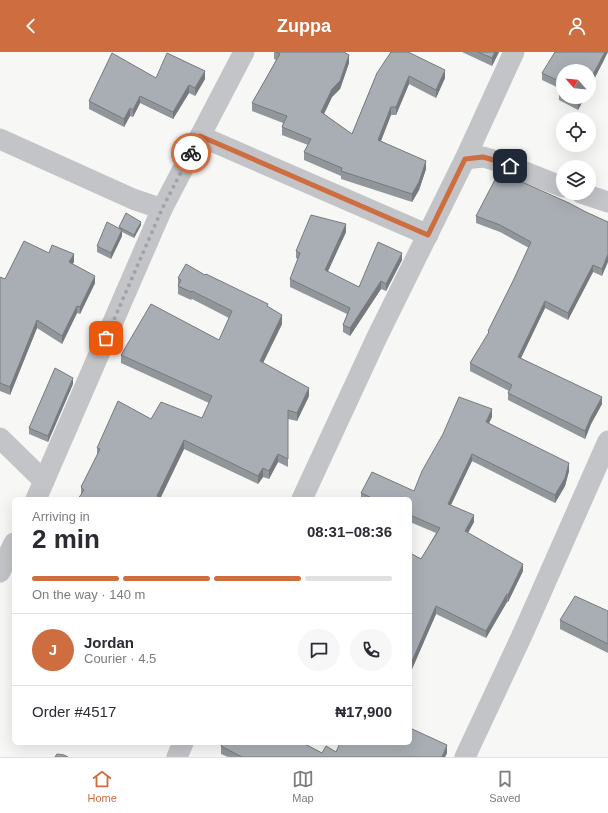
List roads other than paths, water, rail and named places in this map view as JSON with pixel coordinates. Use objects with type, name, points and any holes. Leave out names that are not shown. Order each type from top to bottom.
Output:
[{"type":"street","points":[[0,438],[40,490],[162,209],[244,52]]},
{"type":"street","points":[[303,497],[377,337],[465,159],[514,52]]},
{"type":"street","points":[[200,136],[428,235]]},
{"type":"street","points":[[0,139],[133,199],[162,209]]},
{"type":"street","points":[[465,159],[483,157],[556,184]]},
{"type":"street","points":[[596,198],[608,202]]},
{"type":"street","points":[[464,757],[524,631],[608,441]]},
{"type":"street","points":[[0,572],[12,547]]},
{"type":"street","points":[[177,757],[182,745]]}]
